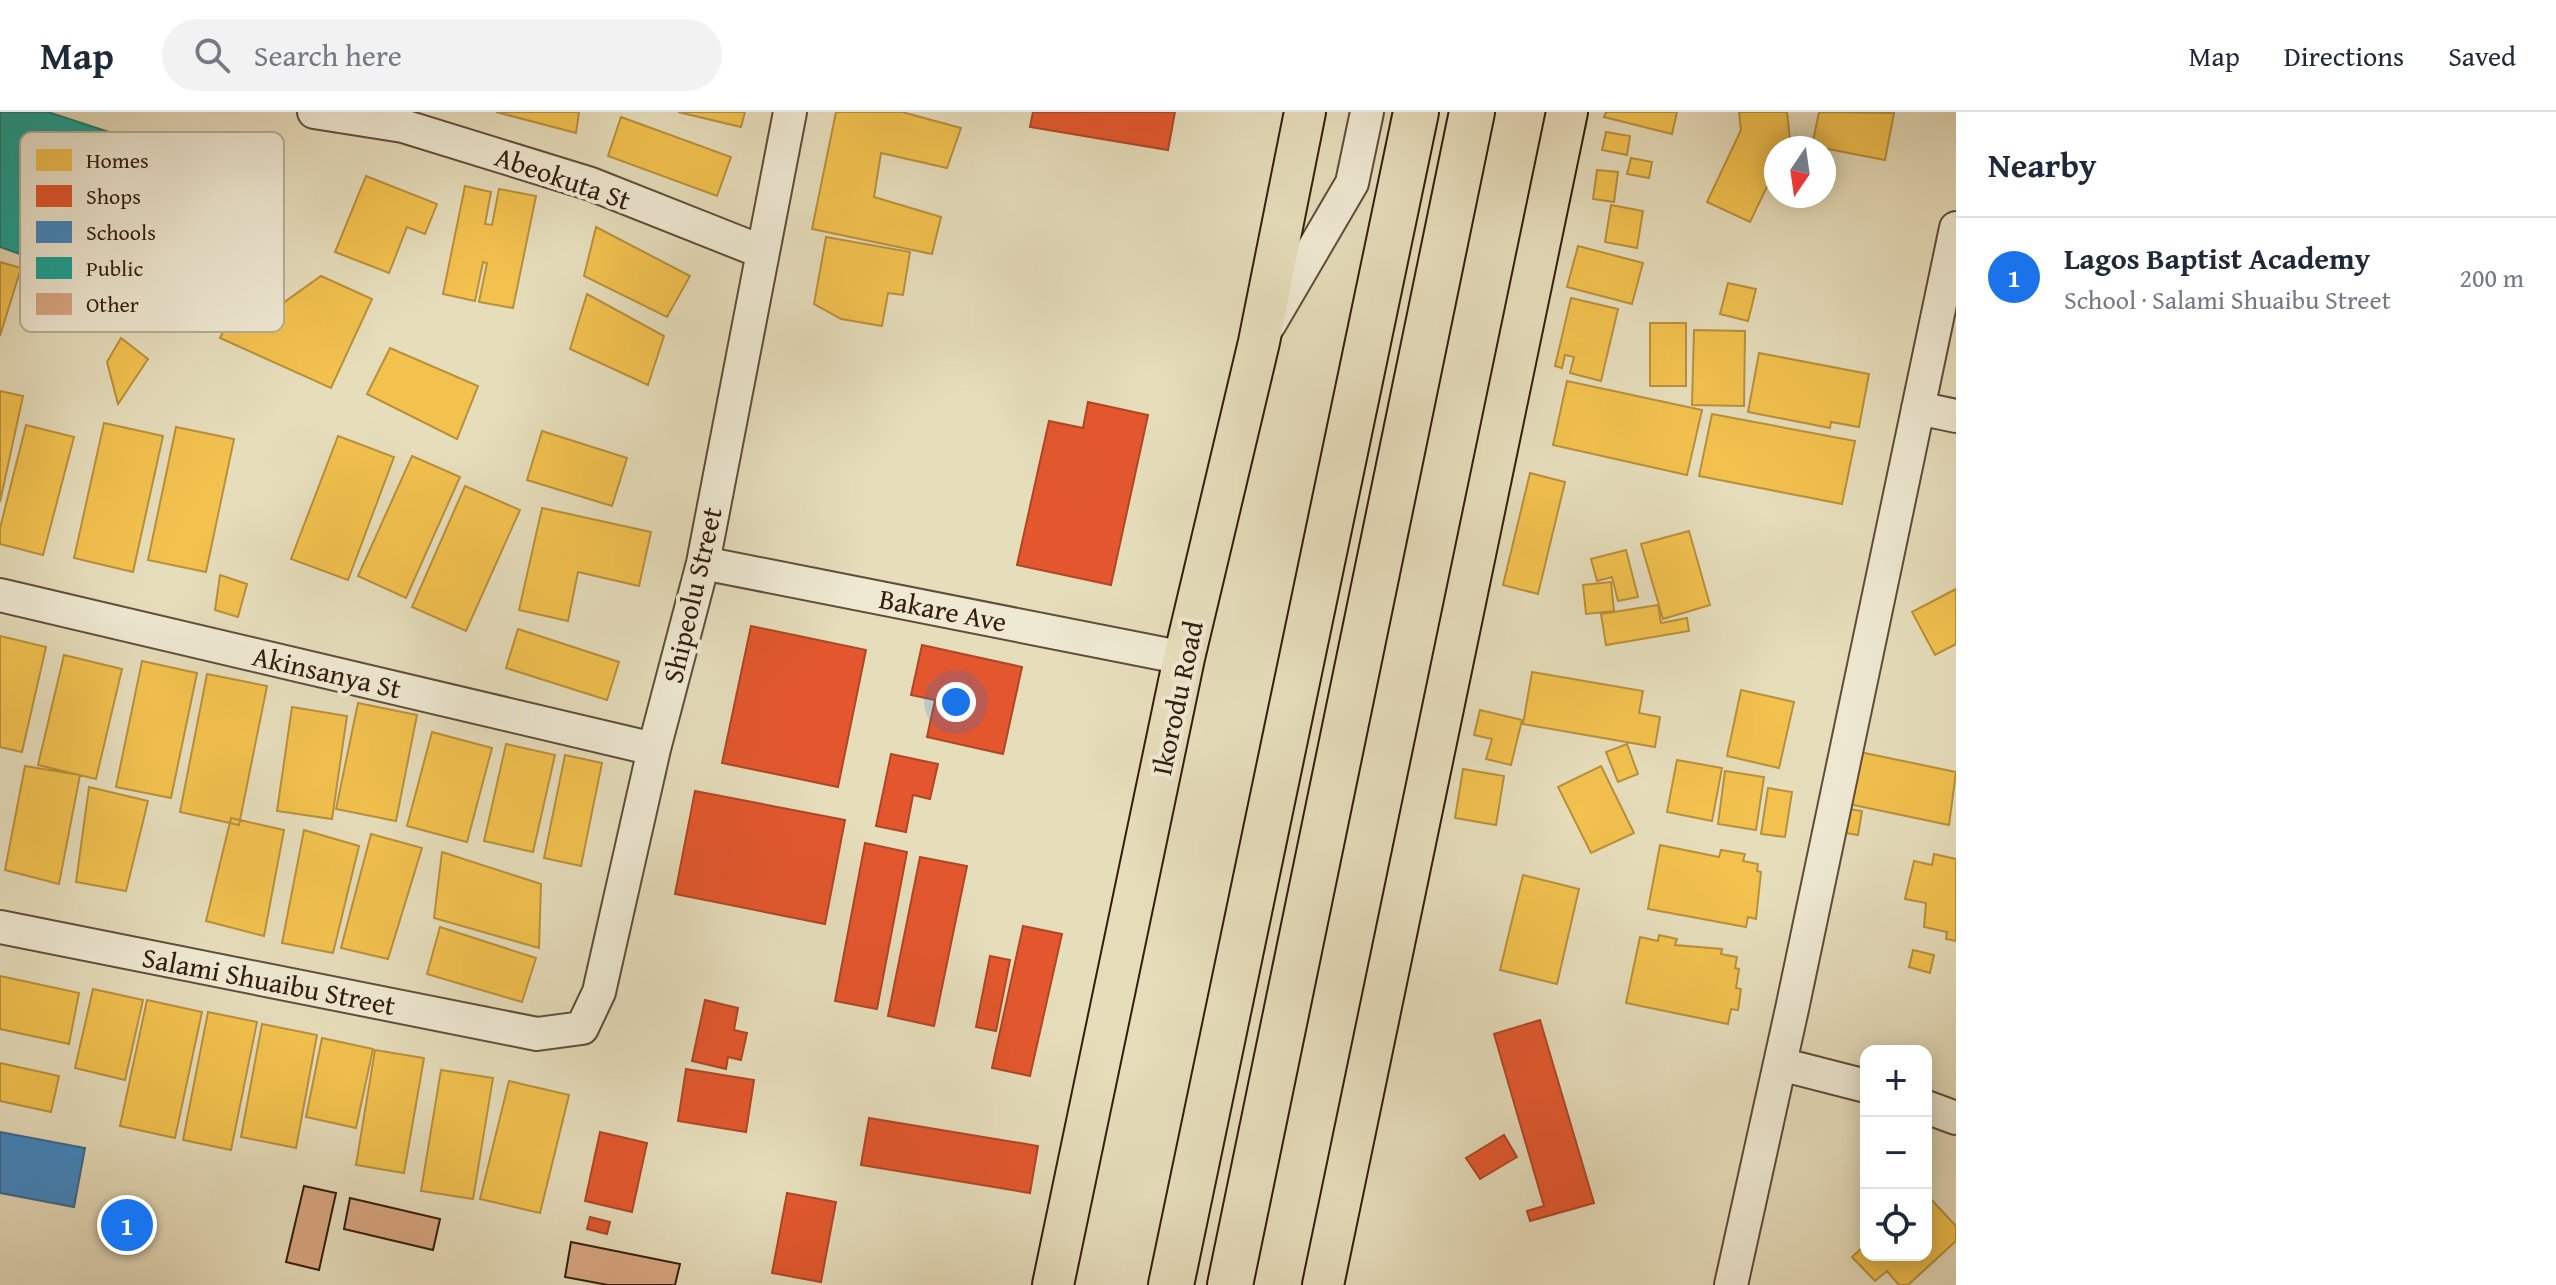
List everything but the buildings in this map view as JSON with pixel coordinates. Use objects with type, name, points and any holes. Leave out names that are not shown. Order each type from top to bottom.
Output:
[{"type":"highway","points":[[1171,1285],[1416,112]]},
{"type":"highway","points":[[1230,1285],[1472,112]]},
{"type":"main road","name":"Ikorodu Road","points":[[1053,1285],[1184,658],[1259,342],[1305,112]]},
{"type":"main road","points":[[1323,1285],[1567,112]]},
{"type":"street","name":"Abeokuta St","points":[[314,112],[403,126],[577,180],[760,251]]},
{"type":"street","name":"Shipeolu Street","points":[[537,1034],[582,1028],[599,992],[654,749],[703,563],[760,251],[790,112]]},
{"type":"street","points":[[1259,342],[1352,183],[1367,112]]},
{"type":"street","points":[[1731,1285],[1956,228]]},
{"type":"street","points":[[1918,408],[1956,416]]},
{"type":"street","name":"Bakare Ave","points":[[703,563],[1184,658]]},
{"type":"street","name":"Akinsanya St","points":[[0,595],[654,749]]},
{"type":"street","name":"Salami Shuaibu Street","points":[[0,927],[537,1034]]},
{"type":"street","points":[[1780,1064],[1860,1084]]},
{"type":"street","points":[[1932,1109],[1956,1118]]},
{"type":"place","name":"Lagos Baptist Academy","points":[[127,1225]]}]
